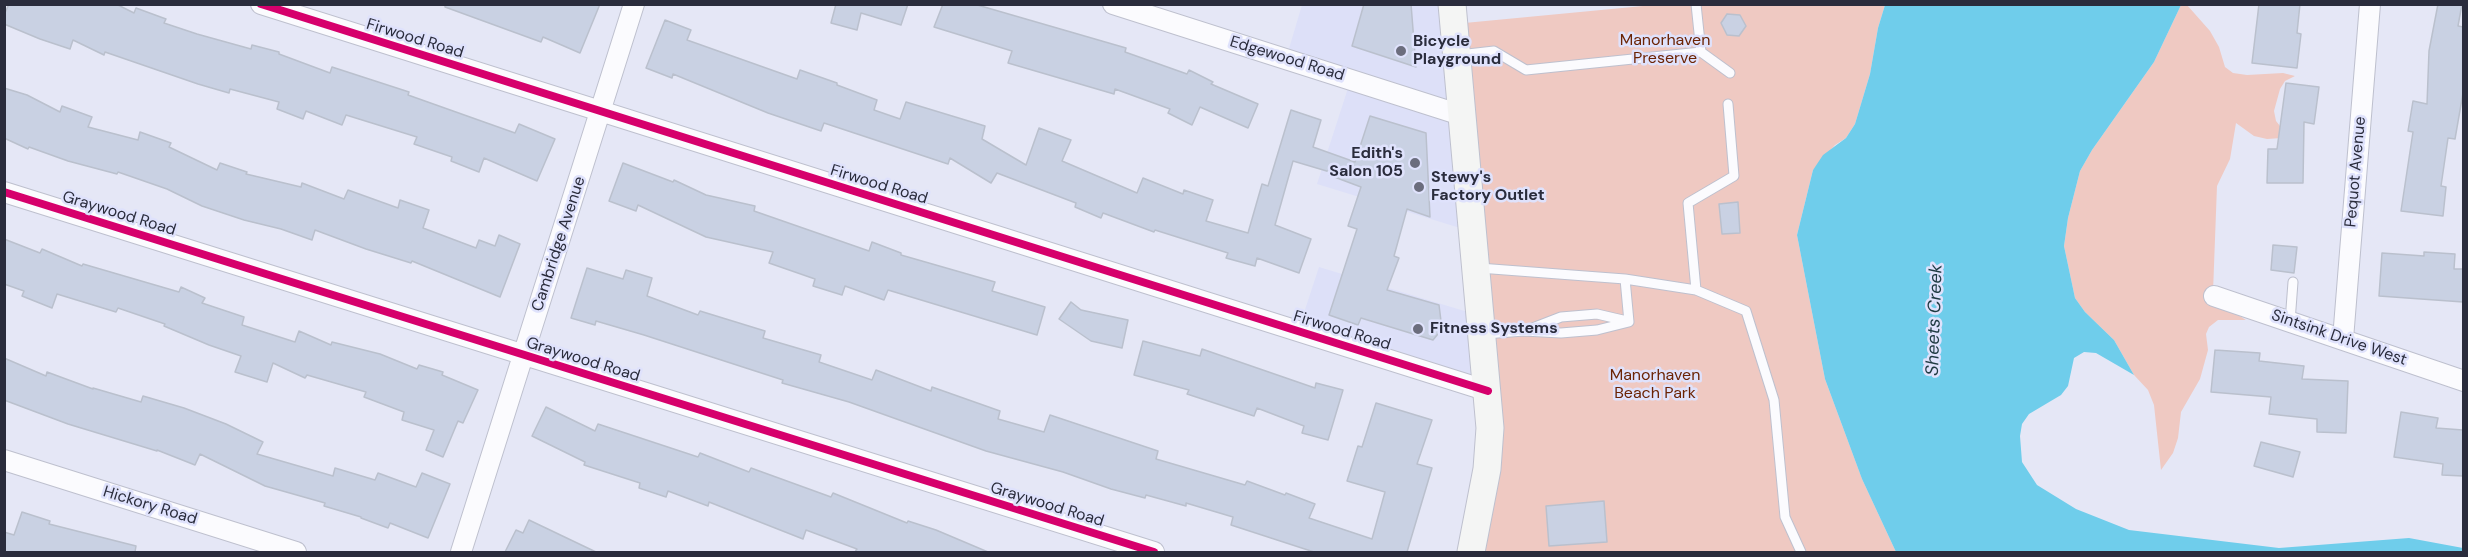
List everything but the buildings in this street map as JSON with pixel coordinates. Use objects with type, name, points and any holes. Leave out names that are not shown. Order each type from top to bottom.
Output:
[{"type":"street","name":"Firwood Road","points":[[261,4],[1488,391]]},
{"type":"street","name":"Cambridge Avenue","points":[[461,552],[634,4]]},
{"type":"street","name":"Edgewood Road","points":[[1113,4],[1461,114]]},
{"type":"street","points":[[1452,4],[1490,428],[1487,469],[1472,552]]},
{"type":"street","name":"Pequot Avenue","points":[[2343,339],[2370,4]]},
{"type":"street","name":"Graywood Road","points":[[4,192],[1154,552]]},
{"type":"street","name":"Sintsink Drive West","points":[[2214,296],[2463,381]]},
{"type":"street","name":"Hickory Road","points":[[4,460],[296,552]]},
{"type":"lane","points":[[1696,4],[1701,52]]},
{"type":"lane","points":[[1456,55],[1494,51],[1526,70],[1701,52],[1730,73]]},
{"type":"lane","points":[[1696,290],[1688,203],[1734,176],[1728,104]]},
{"type":"lane","points":[[1476,268],[1625,279],[1696,290],[1746,311],[1774,400],[1785,517],[1801,552]]},
{"type":"lane","points":[[1625,279],[1629,322]]},
{"type":"lane","points":[[2290,322],[2294,282]]},
{"type":"lane","points":[[1524,331],[1561,317],[1597,314],[1629,322]]},
{"type":"lane","points":[[1483,334],[1524,331],[1561,333],[1597,330],[1629,322]]},
{"type":"shaded area","points":[[1302,5],[1452,5],[1473,232],[1317,184],[1350,82],[1285,62]]},
{"type":"shaded area","points":[[1319,267],[1481,316],[1488,391],[1298,331]]},
{"type":"green space","name":"Manorhaven Beach Park","points":[[1664,4],[1885,5],[1878,28],[1870,74],[1855,124],[1846,138],[1835,145],[1813,170],[1797,235],[1825,379],[1862,479],[1896,552],[1471,552],[1487,469],[1454,24]]},
{"type":"green space","points":[[2181,5],[2187,5],[2210,31],[2219,47],[2225,67],[2233,73],[2247,75],[2283,73],[2295,76],[2285,81],[2280,89],[2274,111],[2276,121],[2280,126],[2296,137],[2267,139],[2254,136],[2236,123],[2230,159],[2217,186],[2213,292],[2232,311],[2246,320],[2218,320],[2209,327],[2206,334],[2208,350],[2200,379],[2181,412],[2178,438],[2173,453],[2161,470],[2154,405],[2148,390],[2134,375],[2114,340],[2085,312],[2075,298],[2064,246],[2068,218],[2080,171],[2092,150],[2154,62]]},
{"type":"water","name":"Sheets Creek","points":[[1885,5],[2181,5],[2154,62],[2092,150],[2080,171],[2068,218],[2064,246],[2075,298],[2085,312],[2114,340],[2134,375],[2096,353],[2084,352],[2074,358],[2068,386],[2061,395],[2029,414],[2022,424],[2020,436],[2022,462],[2037,485],[2076,509],[2129,530],[2279,548],[2409,538],[2463,548],[2463,552],[1896,552],[1862,479],[1825,379],[1797,235],[1813,170],[1823,155],[1846,138],[1855,124],[1870,74],[1878,28]]},
{"type":"cycle path","points":[[261,4],[1488,391]]},
{"type":"cycle path","points":[[4,192],[1154,552]]},
{"type":"place","name":"Bicycle Playground","points":[[1401,51]]},
{"type":"place","name":"Edith's Salon 105","points":[[1415,163]]},
{"type":"place","name":"Stewy's Factory Outlet","points":[[1419,187]]},
{"type":"place","name":"Fitness Systems","points":[[1418,329]]},
{"type":"park label","name":"Manorhaven Preserve","points":[[1665,50]]}]
